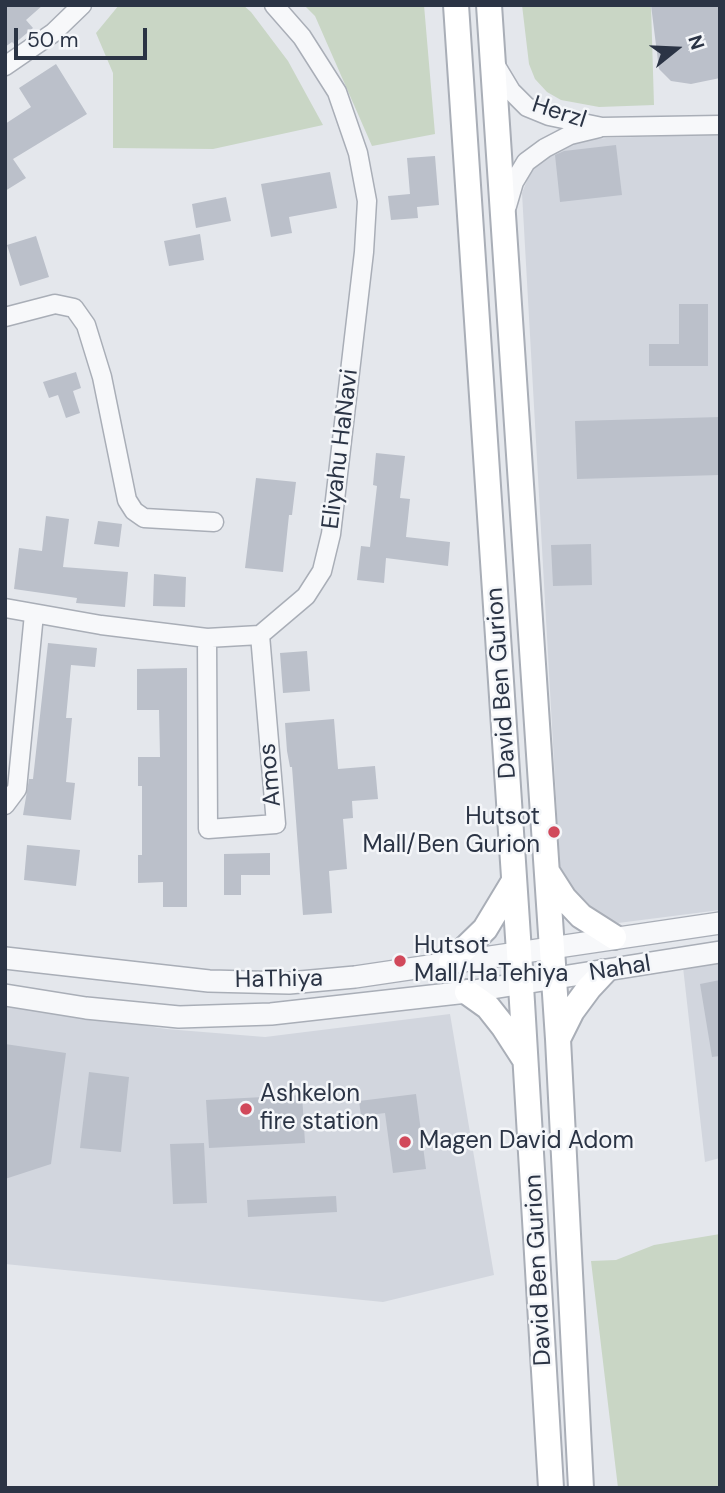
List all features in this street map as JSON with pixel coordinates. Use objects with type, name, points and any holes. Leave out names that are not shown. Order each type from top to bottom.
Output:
[{"type":"main road","name":"David Ben Gurion","points":[[456,5],[519,952],[551,1488]]},
{"type":"main road","name":"David Ben Gurion","points":[[489,5],[558,1039],[581,1488]]},
{"type":"main road","points":[[546,870],[564,898],[581,916],[614,937]]},
{"type":"main road","points":[[451,962],[485,929],[514,881]]},
{"type":"main road","points":[[558,1039],[572,1011],[604,972]]},
{"type":"main road","points":[[467,992],[488,1007],[526,1062]]},
{"type":"street","points":[[5,66],[53,33],[82,5]]},
{"type":"street","name":"Eliyahu HaNavi","points":[[260,635],[306,596],[323,571],[331,534],[364,252],[367,201],[358,153],[337,92],[302,37],[274,5]]},
{"type":"street","name":"Herzl","points":[[494,63],[511,91],[527,107],[549,116],[602,127],[720,125]]},
{"type":"street","name":"Herzl","points":[[502,225],[514,182],[526,162],[570,135],[602,127]]},
{"type":"street","points":[[5,317],[55,304],[74,308],[86,325],[102,377],[127,500],[134,511],[144,518],[214,522]]},
{"type":"street","points":[[5,608],[206,638],[260,635]]},
{"type":"street","points":[[5,805],[17,789],[34,614]]},
{"type":"street","name":"Amos","points":[[206,638],[208,829],[276,824],[260,635]]},
{"type":"street","name":"Nahal","points":[[552,947],[720,923]]},
{"type":"street","name":"HaThiya","points":[[5,958],[197,980],[289,983],[355,977],[552,947]]},
{"type":"street","name":"Nahal","points":[[521,984],[720,953]]},
{"type":"street","name":"HaThiya","points":[[5,995],[86,1008],[179,1017],[271,1014],[372,1004],[521,984]]},
{"type":"shaded area","points":[[720,134],[720,910],[618,923],[585,907],[560,868],[522,193],[532,168],[547,154],[575,141]]},
{"type":"shaded area","points":[[720,961],[720,1158],[705,1162],[683,967]]},
{"type":"shaded area","points":[[5,1003],[166,1029],[265,1037],[450,1014],[494,1275],[383,1302],[5,1264]]},
{"type":"green space","points":[[119,5],[243,5],[288,61],[323,125],[213,149],[113,148],[113,73],[96,33]]},
{"type":"green space","points":[[304,5],[424,5],[435,134],[372,146],[315,16]]},
{"type":"green space","points":[[522,5],[651,5],[654,105],[599,107],[561,100],[547,92],[535,79],[529,64]]},
{"type":"green space","points":[[720,1234],[720,1488],[618,1488],[591,1261],[616,1260],[654,1245]]},
{"type":"building","points":[[5,5],[43,5],[26,20],[33,28],[14,44],[12,42],[5,47]]},
{"type":"building","points":[[651,5],[720,5],[720,78],[691,84],[671,81],[659,69]]},
{"type":"building","points":[[56,64],[87,114],[13,159],[26,178],[5,191],[5,124],[31,107],[19,88]]},
{"type":"building","points":[[616,145],[622,195],[560,202],[555,155],[564,151]]},
{"type":"building","points":[[435,156],[439,205],[417,207],[418,218],[391,220],[388,196],[410,194],[407,158]]},
{"type":"building","points":[[330,172],[337,208],[289,217],[292,233],[271,237],[261,184]]},
{"type":"building","points":[[226,197],[231,221],[196,228],[192,204]]},
{"type":"building","points":[[200,234],[204,260],[169,266],[164,241]]},
{"type":"building","points":[[36,236],[49,277],[20,286],[7,245]]},
{"type":"building","points":[[679,304],[708,304],[708,366],[649,366],[649,344],[679,344]]},
{"type":"building","points":[[76,372],[81,388],[73,391],[80,413],[66,418],[58,395],[49,398],[43,382]]},
{"type":"building","points":[[720,417],[720,475],[577,479],[575,421]]},
{"type":"building","points":[[376,453],[405,456],[400,498],[410,499],[406,537],[450,542],[448,566],[386,558],[384,583],[357,580],[361,546],[370,547],[377,486],[373,485]]},
{"type":"building","points":[[256,478],[296,482],[292,515],[289,515],[283,572],[245,568]]},
{"type":"building","points":[[46,516],[69,519],[63,567],[128,572],[125,607],[76,603],[77,598],[14,589],[19,548],[42,551]]},
{"type":"building","points":[[98,521],[122,524],[119,547],[94,544]]},
{"type":"building","points":[[591,544],[592,585],[553,586],[551,545]]},
{"type":"building","points":[[154,574],[186,577],[185,607],[153,606]]},
{"type":"building","points":[[48,643],[97,648],[95,667],[71,665],[66,718],[72,718],[66,782],[75,783],[71,820],[23,815],[29,779],[33,779]]},
{"type":"building","points":[[307,651],[310,691],[283,693],[280,653]]},
{"type":"building","points":[[187,668],[187,907],[163,907],[163,882],[138,883],[138,855],[142,855],[142,786],[138,786],[138,757],[160,757],[159,710],[137,710],[137,669]]},
{"type":"building","points":[[334,719],[338,769],[375,766],[378,799],[352,801],[353,818],[343,819],[347,869],[329,871],[332,913],[303,915],[292,767],[287,751],[285,723]]},
{"type":"building","points":[[27,845],[80,850],[76,886],[24,880]]},
{"type":"building","points":[[270,853],[270,875],[241,875],[241,895],[224,895],[224,854]]},
{"type":"building","points":[[720,980],[720,1056],[712,1057],[700,984]]},
{"type":"building","points":[[5,1044],[66,1053],[51,1164],[5,1179]]},
{"type":"building","points":[[89,1072],[129,1077],[121,1152],[80,1148]]},
{"type":"building","name":"Magen David Adom","points":[[416,1094],[426,1169],[393,1173],[385,1113],[361,1116],[359,1101]]},
{"type":"building","points":[[302,1095],[305,1143],[209,1148],[206,1100]]},
{"type":"building","points":[[204,1143],[207,1203],[173,1204],[170,1144]]},
{"type":"building","points":[[336,1196],[337,1212],[248,1217],[247,1200]]},
{"type":"place","name":"Hutsot Mall/Ben Gurion","points":[[554,832]]},
{"type":"place","name":"Hutsot Mall/HaTehiya","points":[[400,961]]},
{"type":"place","name":"Ashkelon fire station","points":[[246,1109]]},
{"type":"place","name":"Magen David Adom","points":[[405,1142]]}]
